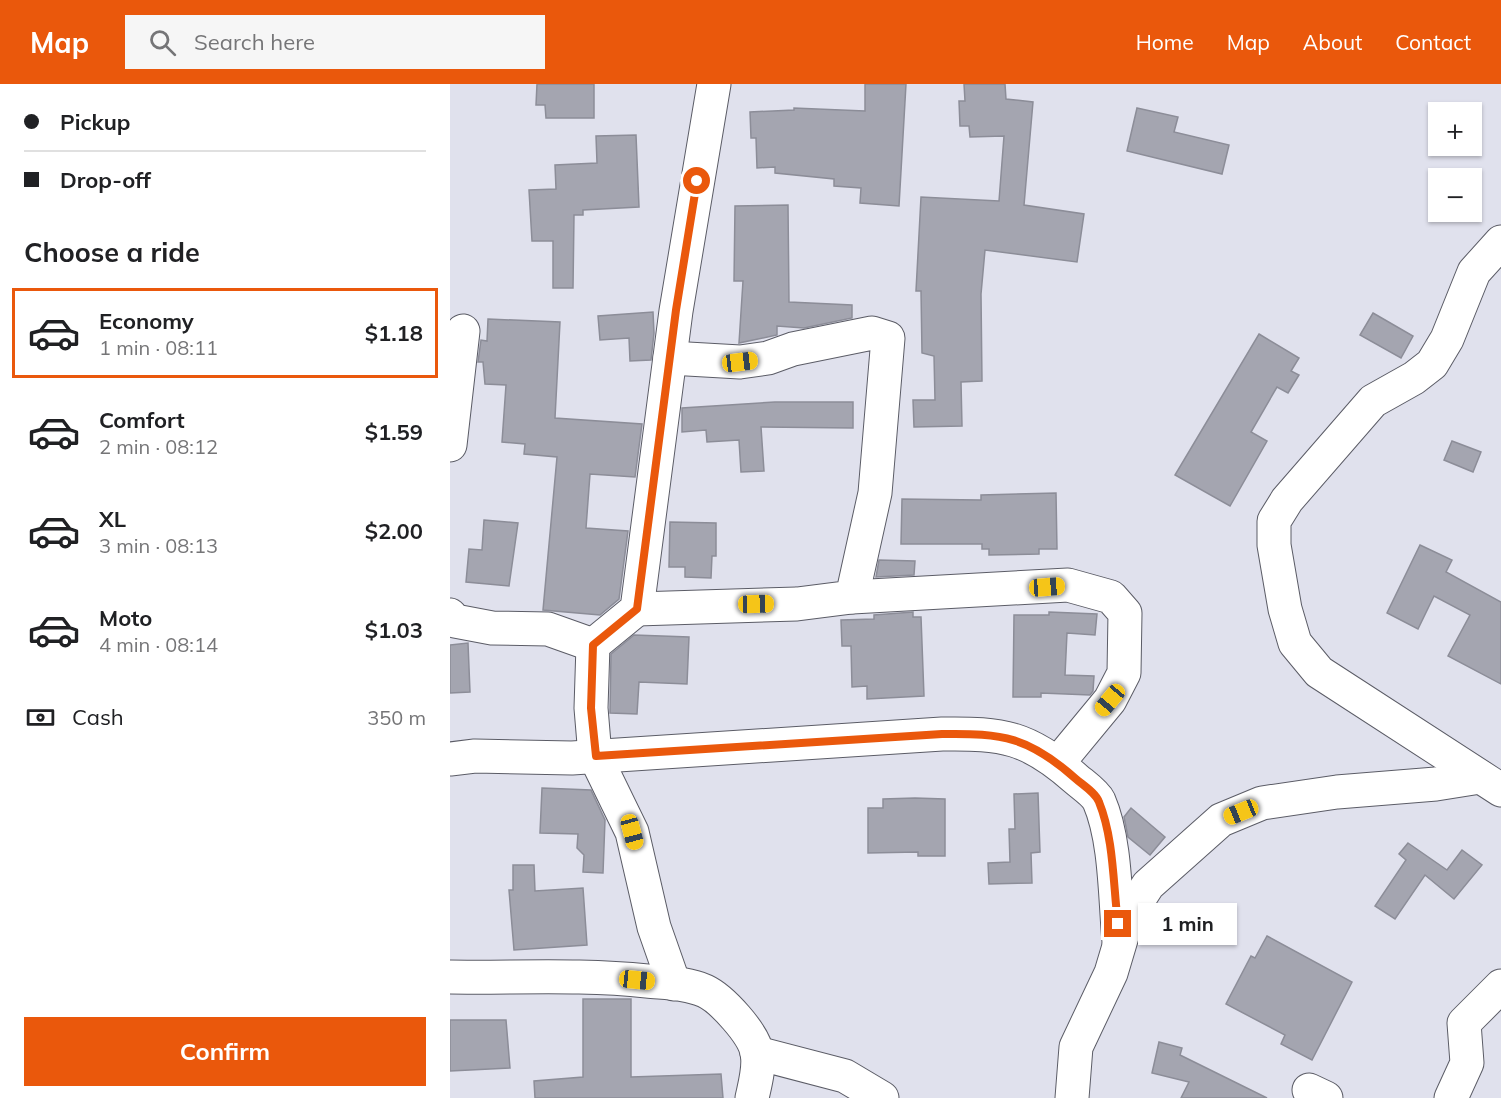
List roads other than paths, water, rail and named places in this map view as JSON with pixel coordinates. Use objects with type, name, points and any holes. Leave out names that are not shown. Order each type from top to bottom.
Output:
[{"type":"street","points":[[637,609],[670,358],[718,88]]},
{"type":"street","points":[[1495,784],[1318,672],[1295,643],[1285,609],[1274,545],[1274,521],[1287,500],[1373,401],[1414,378],[1432,364],[1447,339],[1474,272],[1501,242]]},
{"type":"street","points":[[450,445],[463,331]]},
{"type":"street","points":[[670,358],[740,362],[768,358],[793,349],[872,333],[888,338],[875,493],[852,597]]},
{"type":"street","points":[[674,984],[654,927],[632,832],[596,756],[591,708],[593,645],[637,609],[797,604],[852,597],[1068,585],[1111,597],[1125,613],[1124,673],[1110,700],[1058,763]]},
{"type":"street","points":[[450,615],[454,621],[484,627],[548,629],[593,645]]},
{"type":"street","points":[[450,759],[476,756],[596,756],[988,733],[1020,741],[1058,763],[1098,799],[1109,845],[1119,942]]},
{"type":"street","points":[[1072,1098],[1076,1047],[1112,972],[1128,916],[1148,885],[1221,820],[1262,803],[1337,792],[1436,784],[1495,784]]},
{"type":"street","points":[[450,977],[565,976],[674,984],[706,991],[718,1000],[745,1029],[757,1053],[752,1098]]},
{"type":"street","points":[[1451,1098],[1467,1063],[1464,1023],[1501,986]]},
{"type":"street","points":[[757,1053],[845,1076],[882,1098]]}]
